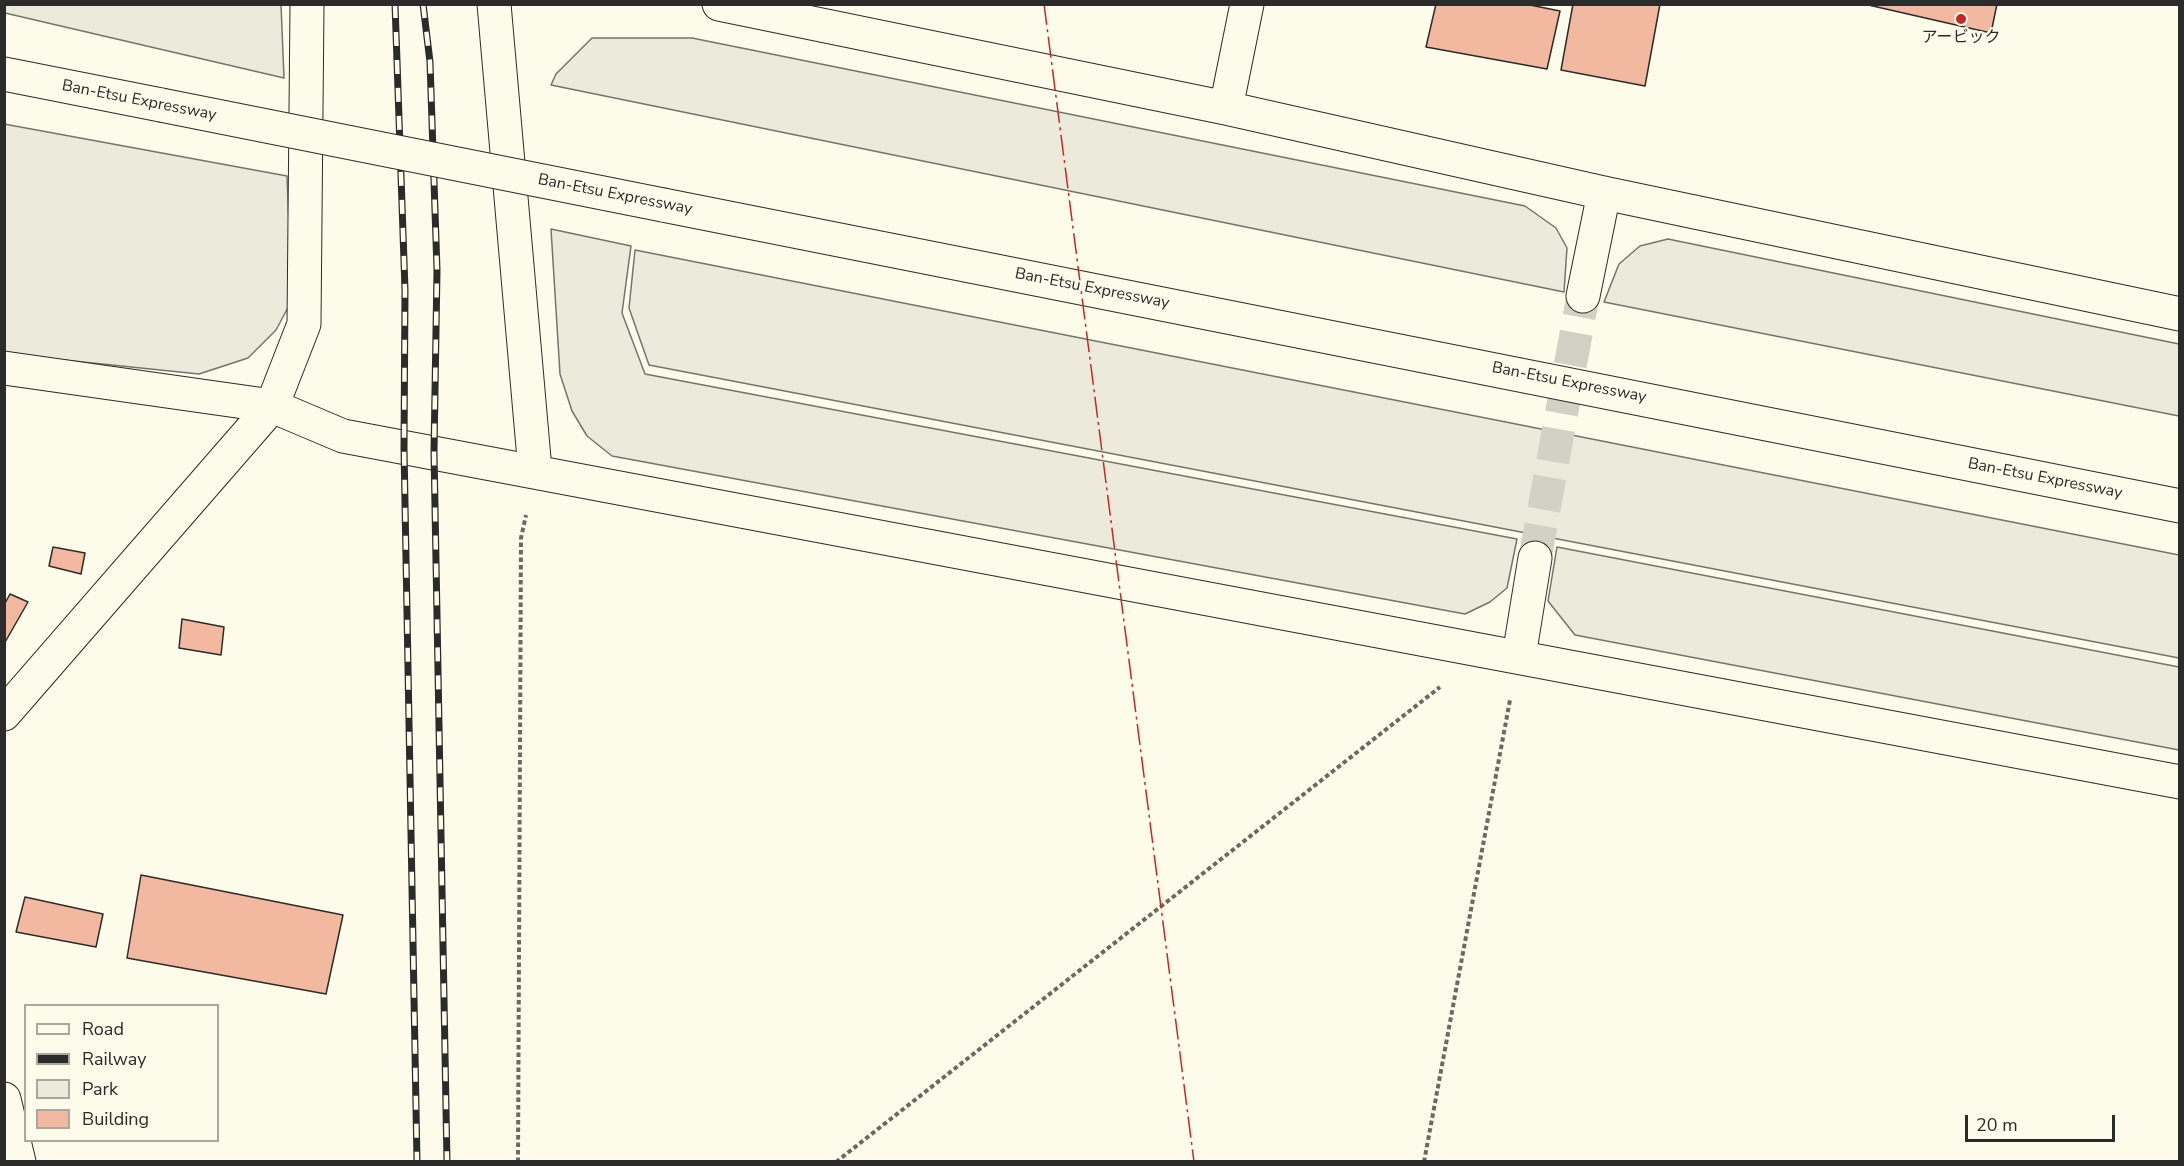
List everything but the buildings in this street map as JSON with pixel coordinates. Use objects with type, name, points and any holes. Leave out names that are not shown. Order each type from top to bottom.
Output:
[{"type":"main road","points":[[4,714],[272,406],[304,324],[307,4]]},
{"type":"main road","points":[[494,4],[535,470]]},
{"type":"main road","points":[[719,4],[1226,108],[1604,192],[2180,314]]},
{"type":"main road","points":[[1226,108],[1247,4]]},
{"type":"main road","name":"Ban-Etsu Expressway","points":[[4,74],[2180,506]]},
{"type":"main road","points":[[1583,296],[1604,192]]},
{"type":"main road","points":[[4,368],[272,406],[343,436],[535,470],[2180,782]]},
{"type":"main road","points":[[1519,656],[1535,558]]},
{"type":"main road","points":[[4,1099],[20,1161]]},
{"type":"path","points":[[518,1161],[521,538],[535,470]]},
{"type":"path","points":[[836,1161],[1439,689],[1470,649]]},
{"type":"path","points":[[1424,1161],[1519,656]]},
{"type":"green space","points":[[5,4],[281,5],[284,78],[5,13]]},
{"type":"green space","points":[[592,38],[692,38],[1525,206],[1556,228],[1567,248],[1564,292],[551,85],[556,74]]},
{"type":"green space","points":[[4,124],[287,176],[292,300],[276,330],[248,358],[199,374],[5,354]]},
{"type":"green space","points":[[551,229],[631,246],[622,313],[645,374],[1517,539],[1507,588],[1490,602],[1465,614],[612,456],[587,436],[572,411],[560,374]]},
{"type":"green space","points":[[1668,239],[2179,344],[2179,416],[1604,302],[1619,264],[1640,246]]},
{"type":"green space","points":[[635,250],[2179,555],[2179,658],[649,365],[629,308]]},
{"type":"green space","points":[[1557,547],[2179,667],[2179,750],[1575,635],[1548,601]]},
{"type":"tunnel","points":[[1535,558],[1583,296]]},
{"type":"railway","points":[[395,4],[405,290],[404,448],[417,1162]]},
{"type":"railway","points":[[423,4],[430,62],[437,270],[434,452],[447,1162]]},
{"type":"power","points":[[1044,4],[1194,1162]]},
{"type":"place","name":"アービック","points":[[1961,19]]}]
